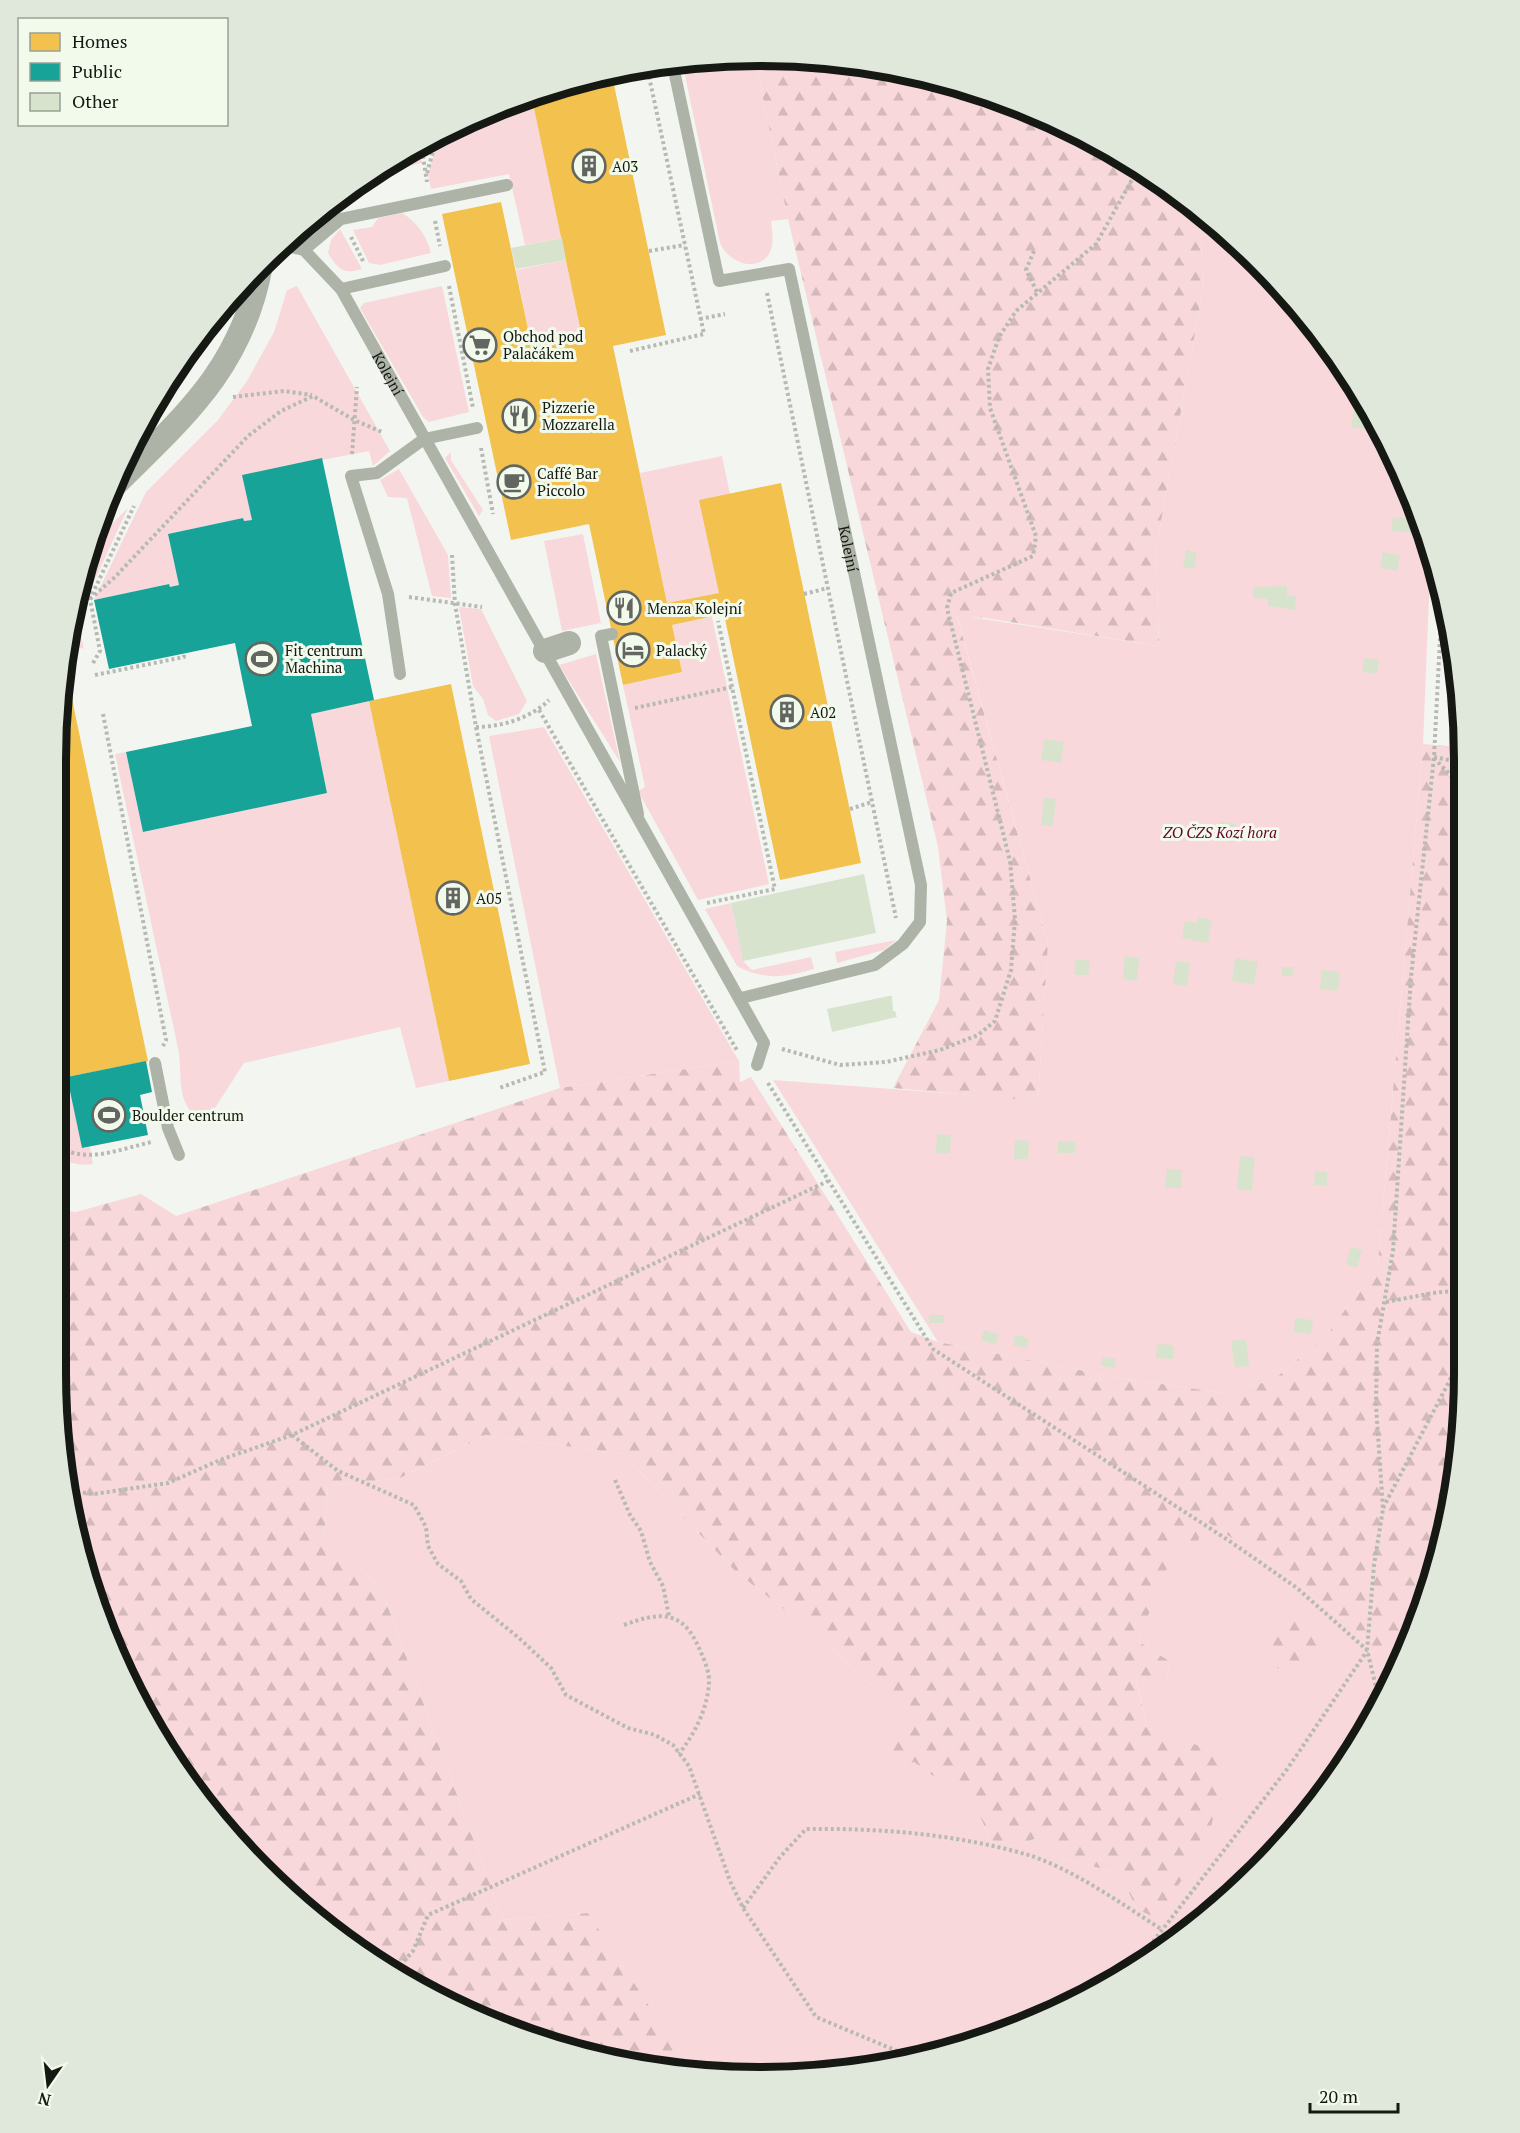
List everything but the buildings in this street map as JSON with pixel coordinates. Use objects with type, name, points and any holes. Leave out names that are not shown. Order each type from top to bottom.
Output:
[{"type":"street","points":[[130,469],[199,400],[222,368],[243,330],[258,281]]},
{"type":"street","points":[[545,651],[569,643]]},
{"type":"lane","name":"Kolejní","points":[[674,71],[719,281],[789,269],[921,885],[920,922],[903,944],[876,965],[741,998]]},
{"type":"lane","points":[[292,247],[304,250],[341,219],[507,184]]},
{"type":"lane","name":"Kolejní","points":[[304,250],[341,289],[545,651],[641,827],[741,998],[764,1043]]},
{"type":"lane","points":[[341,289],[445,266]]},
{"type":"lane","points":[[400,674],[388,594],[351,476],[377,473],[424,439],[477,428]]},
{"type":"lane","points":[[612,634],[601,636],[641,827]]},
{"type":"lane","points":[[757,1065],[764,1043]]},
{"type":"lane","points":[[155,1063],[168,1128],[179,1155]]},
{"type":"path","points":[[630,351],[704,334],[649,75]]},
{"type":"path","points":[[423,154],[426,176],[434,148]]},
{"type":"path","points":[[764,1043],[840,1065],[886,1062],[940,1050],[978,1035],[995,1021],[1011,970],[1016,920],[1010,861],[947,608],[951,593],[1033,556],[1036,536],[990,408],[988,369],[999,337],[1016,311],[1096,244],[1134,176]]},
{"type":"path","points":[[429,199],[445,266],[494,518]]},
{"type":"path","points":[[341,219],[375,282]]},
{"type":"path","points":[[649,250],[685,245]]},
{"type":"path","points":[[1034,251],[1026,270],[1038,294]]},
{"type":"path","points":[[763,273],[903,944]]},
{"type":"path","points":[[700,319],[725,315]]},
{"type":"path","points":[[351,476],[357,387]]},
{"type":"path","points":[[228,398],[284,391],[313,396],[354,420],[382,432]]},
{"type":"path","points":[[90,599],[115,577],[248,436],[281,411],[313,396]]},
{"type":"path","points":[[93,663],[100,651],[90,599],[138,500]]},
{"type":"path","points":[[452,555],[455,604],[476,727],[545,1072],[499,1088]]},
{"type":"path","points":[[804,594],[828,588]]},
{"type":"path","points":[[388,594],[482,607]]},
{"type":"path","points":[[689,906],[775,889],[718,621]]},
{"type":"path","points":[[1377,1690],[1367,1650],[1374,1565],[1383,1509],[1376,1407],[1377,1344],[1386,1302],[1403,1124],[1411,977],[1434,757],[1441,624]]},
{"type":"path","points":[[95,675],[184,657],[184,654]]},
{"type":"path","points":[[617,712],[732,687]]},
{"type":"path","points":[[476,727],[494,727],[539,710],[739,1054],[757,1065],[933,1349],[1110,1461],[1297,1588],[1367,1650]]},
{"type":"path","points":[[102,714],[166,1040],[155,1063]]},
{"type":"path","points":[[1434,757],[1454,761]]},
{"type":"path","points":[[1434,757],[1454,779]]},
{"type":"path","points":[[850,809],[872,802]]},
{"type":"path","points":[[66,1150],[85,1156],[172,1137]]},
{"type":"path","points":[[76,1492],[94,1494],[168,1483],[220,1460],[291,1435],[829,1181]]},
{"type":"path","points":[[1386,1302],[1454,1291]]},
{"type":"path","points":[[1383,1509],[1454,1372]]},
{"type":"path","points":[[291,1435],[338,1471],[414,1504],[426,1527],[428,1546],[438,1564],[461,1581],[471,1599],[519,1638],[551,1668],[566,1695],[628,1728],[655,1735],[672,1745],[689,1766],[730,1881],[742,1908],[816,2018],[901,2053]]},
{"type":"path","points":[[615,1480],[630,1515],[641,1531],[650,1562],[663,1586],[669,1616]]},
{"type":"path","points":[[110,1614],[142,1688]]},
{"type":"path","points":[[624,1625],[652,1615],[669,1616],[691,1630],[703,1656],[709,1681],[697,1730],[679,1754]]},
{"type":"path","points":[[1145,1950],[1204,1879],[1288,1768],[1367,1650]]},
{"type":"path","points":[[400,1966],[413,1951],[428,1915],[700,1794]]},
{"type":"path","points":[[742,1908],[780,1857],[806,1829],[856,1829],[939,1836],[1026,1854],[1096,1887],[1161,1929]]},
{"type":"green space","points":[[756,66],[788,219],[771,221],[773,239],[771,250],[760,262],[752,264],[737,261],[724,250],[720,243],[684,70]]},
{"type":"green space","points":[[756,66],[805,67],[895,79],[983,103],[1026,119],[1107,159],[1146,183],[1200,224],[1203,289],[1156,549],[1159,646],[985,618],[957,616],[1048,943],[1038,1101],[893,1088],[939,1000],[947,921],[938,847],[788,219]]},
{"type":"green space","points":[[533,104],[562,238],[525,245],[509,174],[431,189],[428,174],[436,147],[494,119]]},
{"type":"green space","points":[[421,155],[422,163],[397,169]]},
{"type":"green space","points":[[402,213],[421,230],[431,253],[380,265],[369,263],[353,230],[372,227],[378,218]]},
{"type":"green space","name":"ZO ČZS Kozí hora","points":[[1200,224],[1251,269],[1282,302],[1337,374],[1361,413],[1401,494],[1430,579],[1423,744],[1378,1264],[1327,1335],[1273,1380],[1223,1393],[1120,1378],[938,1342],[773,1080],[1038,1100],[1048,943],[957,615],[1159,646],[1156,549],[1203,289]]},
{"type":"green space","points":[[340,229],[362,269],[346,271],[335,263],[328,253],[331,240]]},
{"type":"green space","points":[[566,260],[581,332],[531,343],[516,270]]},
{"type":"green space","points":[[297,286],[390,451],[373,466],[369,451],[243,475],[252,520],[244,521],[243,518],[168,534],[179,585],[170,587],[169,584],[94,600],[146,492],[218,420],[247,381],[274,332],[287,290]]},
{"type":"green space","points":[[442,286],[469,412],[429,422],[423,417],[360,308],[364,303]]},
{"type":"green space","points":[[451,452],[451,460],[483,510],[479,516],[445,458]]},
{"type":"green space","points":[[722,456],[730,494],[719,593],[667,603],[640,473]]},
{"type":"green space","points":[[399,469],[448,555],[451,598],[432,596],[407,498],[388,497],[380,480]]},
{"type":"green space","points":[[128,508],[85,601],[90,580],[106,530]]},
{"type":"green space","points":[[583,534],[601,623],[562,631],[544,541]]},
{"type":"green space","points":[[459,607],[481,609],[527,701],[519,714],[496,721],[488,715],[483,699],[473,686]]},
{"type":"green space","points":[[712,617],[769,884],[698,900],[638,791],[645,787],[623,685],[682,672],[672,625]]},
{"type":"green space","points":[[79,627],[84,649],[76,647]]},
{"type":"green space","points":[[596,654],[620,762],[559,665]]},
{"type":"green space","points":[[1450,683],[1454,745],[1449,745]]},
{"type":"green space","points":[[369,701],[449,1081],[416,1088],[400,1027],[244,1063],[206,1122],[190,1110],[182,1094],[179,1053],[115,754],[126,752],[143,832],[327,793],[311,714]]},
{"type":"green space","points":[[544,727],[739,1061],[560,1088],[489,736]]},
{"type":"green space","points":[[1423,744],[1454,747],[1453,1418],[1441,1508],[1430,1553],[1401,1639],[1383,1678],[1363,1635],[1274,1566],[1191,1511],[1201,1527],[1198,1543],[1176,1546],[1138,1641],[1169,1661],[1167,1678],[1136,1678],[1147,1728],[1209,1749],[1221,1771],[1209,1840],[1156,1918],[1137,1909],[1119,1873],[1063,1859],[1042,1836],[1015,1846],[990,1840],[977,1808],[914,1762],[901,1766],[877,1751],[911,1722],[815,1633],[736,1572],[623,1454],[486,1435],[400,1478],[328,1486],[324,1537],[381,1588],[503,1920],[588,1913],[687,2063],[625,2054],[580,2043],[494,2014],[413,1974],[374,1950],[302,1895],[238,1831],[183,1759],[159,1720],[119,1639],[103,1596],[79,1508],[67,1418],[66,1210],[76,1212],[141,1194],[176,1216],[560,1088],[739,1061],[740,1082],[751,1077],[911,1332],[938,1342],[1120,1378],[1223,1393],[1273,1380],[1327,1335],[1378,1264]]},
{"type":"green space","points":[[731,903],[743,961],[752,970],[811,957],[814,969],[794,974],[766,976],[737,966],[705,909]]},
{"type":"green space","points":[[896,940],[884,950],[837,963],[835,952]]},
{"type":"green space","points":[[66,1072],[82,1148],[90,1147],[93,1164],[66,1160]]},
{"type":"green space","points":[[486,1435],[623,1454],[736,1572],[815,1633],[912,1723],[877,1751],[914,1762],[977,1808],[990,1840],[1015,1846],[1042,1836],[1063,1859],[1119,1873],[1137,1909],[1209,1749],[1147,1728],[1136,1677],[1167,1678],[1169,1661],[1138,1641],[1190,1510],[1274,1566],[1363,1635],[1383,1678],[1337,1759],[1282,1831],[1218,1895],[1146,1950],[1107,1974],[1026,2014],[983,2030],[895,2054],[805,2066],[715,2066],[687,2063],[588,1913],[503,1920],[381,1588],[324,1537],[328,1486],[400,1478]]},
{"type":"green space","points":[[1288,1618],[1307,1623],[1321,1641],[1314,1665],[1292,1672],[1274,1667],[1267,1644],[1269,1627]]},
{"type":"place","name":"A03","points":[[589,166]]},
{"type":"place","name":"Obchod pod Palačákem","points":[[480,345]]},
{"type":"place","name":"Pizzerie Mozzarella","points":[[519,416]]},
{"type":"place","name":"Caffé Bar Piccolo","points":[[514,482]]},
{"type":"place","name":"Menza Kolejní","points":[[624,608]]},
{"type":"place","name":"Palacký","points":[[633,650]]},
{"type":"place","name":"Fit centrum Machina","points":[[262,659]]},
{"type":"place","name":"A02","points":[[787,712]]},
{"type":"place","name":"A05","points":[[453,898]]},
{"type":"place","name":"Boulder centrum","points":[[109,1115]]}]
